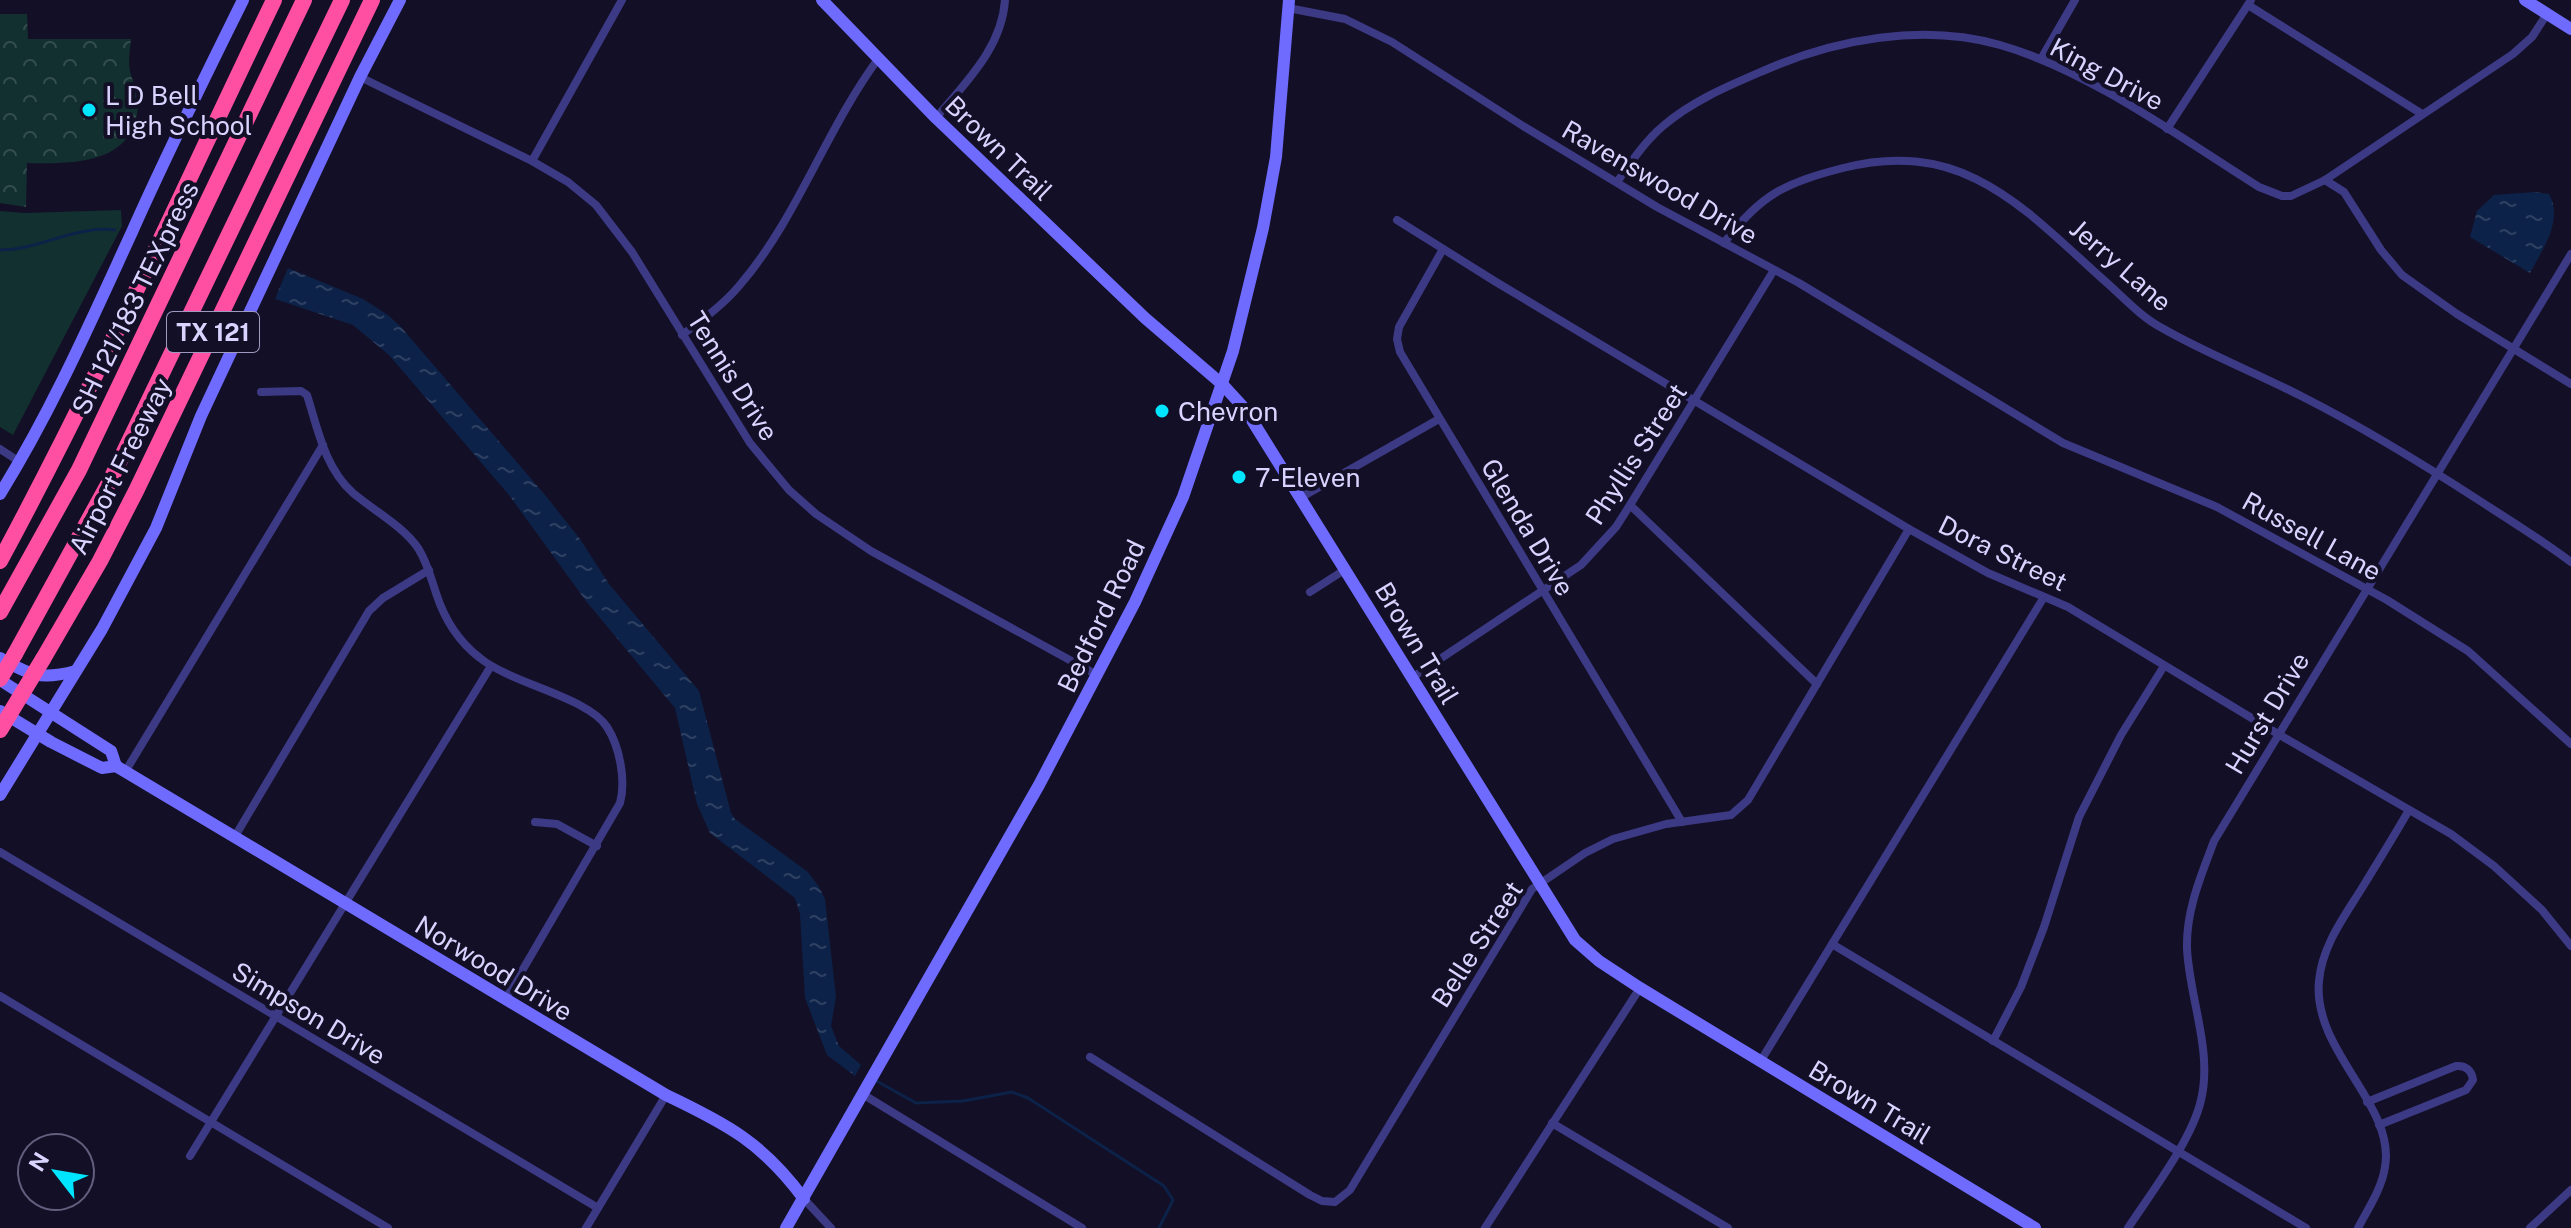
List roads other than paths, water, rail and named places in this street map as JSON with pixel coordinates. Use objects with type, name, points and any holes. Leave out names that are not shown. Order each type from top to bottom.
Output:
[{"type":"highway","name":"TX 121","points":[[0,561],[103,360],[274,0]]},
{"type":"highway","name":"SH 121/183 TEXpress","points":[[0,612],[79,470],[304,0]]},
{"type":"highway","points":[[0,680],[7,656],[110,481],[342,0]]},
{"type":"highway","name":"Airport Freeway","points":[[0,730],[100,561],[136,491],[372,0]]},
{"type":"main road","points":[[0,494],[20,462],[82,340],[165,159],[243,0]]},
{"type":"main road","name":"Airport Freeway","points":[[37,734],[118,600],[156,528],[201,416],[360,77],[400,0]]},
{"type":"main road","name":"Brown Trail","points":[[822,0],[936,118],[1245,409],[1575,940],[1599,961],[1640,988],[2035,1228]]},
{"type":"main road","points":[[2525,0],[2571,29]]},
{"type":"main road","name":"Bedford Road","points":[[786,1228],[877,1074],[1039,785],[1135,602],[1183,497],[1223,385],[1243,315],[1276,157],[1289,4]]},
{"type":"main road","points":[[7,656],[23,671],[39,677],[76,671]]},
{"type":"main road","name":"Norwood Drive","points":[[0,680],[111,751],[120,769]]},
{"type":"main road","name":"Norwood Drive","points":[[0,711],[102,768],[120,769],[666,1095],[721,1122],[761,1149],[804,1199]]},
{"type":"main road","points":[[0,795],[37,734]]},
{"type":"main road","points":[[2006,1228],[2013,1215]]},
{"type":"street","points":[[532,161],[622,0]]},
{"type":"street","points":[[936,118],[965,88],[987,53],[1005,0]]},
{"type":"street","points":[[2041,59],[2075,0]]},
{"type":"street","points":[[2167,129],[2249,3],[2422,114]]},
{"type":"street","name":"Ravenswood Drive","points":[[1289,4],[1365,27],[1617,182],[1774,270],[2005,410]]},
{"type":"street","name":"King Drive","points":[[1617,182],[1662,127],[1722,89],[1809,52],[1901,36],[1938,36],[1997,44],[2041,59],[2077,76],[2259,187],[2282,196],[2298,194],[2325,180],[2513,54],[2532,37],[2547,14]]},
{"type":"street","points":[[682,335],[716,310],[759,259],[798,197],[846,108],[878,59]]},
{"type":"street","name":"Tennis Drive","points":[[360,77],[532,161],[568,182],[596,205],[632,252],[752,446],[789,490],[816,514],[871,551],[1097,675]]},
{"type":"street","name":"Jerry Lane","points":[[1724,243],[1741,221],[1767,197],[1804,178],[1857,165],[1891,161],[1922,163],[1959,171],[2026,209],[2147,319],[2356,424],[2437,473],[2571,562]]},
{"type":"street","points":[[2325,180],[2344,192],[2381,250],[2402,275],[2444,306],[2571,384]]},
{"type":"street","name":"Dora Street","points":[[1397,220],[1909,529],[1988,573],[2068,607],[2451,834],[2494,866],[2542,910],[2571,946]]},
{"type":"street","name":"Glenda Drive","points":[[1443,249],[1403,318],[1397,339],[1400,352],[1682,822]]},
{"type":"street","name":"Hurst Drive","points":[[2128,1228],[2191,1127],[2201,1100],[2204,1072],[2187,945],[2188,921],[2214,841],[2571,254]]},
{"type":"street","name":"Phyllis Street","points":[[1413,677],[1594,553],[1630,505],[1774,270]]},
{"type":"street","points":[[261,392],[301,391],[307,395],[329,463],[351,491],[417,547],[437,595],[467,647],[491,666],[578,705],[607,726],[620,761],[623,793],[597,846],[505,1000]]},
{"type":"street","name":"Russell Lane","points":[[2005,410],[2063,443],[2243,520],[2366,589],[2468,651],[2571,744]]},
{"type":"street","points":[[1300,498],[1439,419]]},
{"type":"street","points":[[120,769],[323,445]]},
{"type":"street","points":[[0,449],[20,462]]},
{"type":"street","points":[[1630,505],[1817,684]]},
{"type":"street","name":"Belle Street","points":[[1090,1057],[1310,1195],[1322,1201],[1335,1202],[1350,1190],[1527,895],[1585,853],[1613,839],[1641,829],[1731,815],[1748,800],[1909,529]]},
{"type":"street","points":[[1310,592],[1346,569]]},
{"type":"street","points":[[234,838],[369,611],[383,598],[429,570]]},
{"type":"street","points":[[1760,1062],[2044,597]]},
{"type":"street","points":[[190,1156],[491,666]]},
{"type":"street","points":[[1993,1041],[2021,987],[2079,817],[2121,735],[2164,666]]},
{"type":"street","points":[[2358,1228],[2386,1165],[2385,1144],[2379,1125],[2329,1036],[2320,1011],[2319,977],[2331,939],[2409,810]]},
{"type":"street","points":[[535,822],[557,824],[597,846]]},
{"type":"street","name":"Simpson Drive","points":[[0,852],[598,1208]]},
{"type":"street","points":[[1832,944],[2306,1228]]},
{"type":"street","points":[[1485,1228],[1640,988]]},
{"type":"street","points":[[0,996],[388,1228]]},
{"type":"street","points":[[2367,1102],[2456,1066],[2465,1067],[2471,1072],[2473,1080],[2466,1090],[2379,1125]]},
{"type":"street","points":[[867,1090],[1082,1228]]},
{"type":"street","points":[[586,1228],[666,1095]]},
{"type":"street","points":[[1552,1123],[1728,1228]]},
{"type":"street","points":[[2530,1228],[2571,1190]]},
{"type":"street","name":"Norwood Drive","points":[[804,1199],[831,1228]]},
{"type":"water","points":[[2549,194],[2554,214],[2550,235],[2530,273],[2470,237],[2477,211],[2494,195]]},
{"type":"water","points":[[288,268],[363,299],[401,327],[545,495],[580,539],[609,584],[699,691],[731,813],[808,872],[825,899],[836,997],[831,1026],[839,1046],[861,1065],[855,1076],[827,1055],[805,998],[800,914],[795,898],[710,833],[697,804],[675,708],[586,601],[509,495],[389,355],[353,325],[275,299]]},
{"type":"waterway","points":[[0,250],[86,231],[115,230]]},
{"type":"waterway","points":[[873,1079],[916,1103],[963,1101],[1012,1092],[1028,1098],[1164,1186],[1173,1200],[1159,1228]]},
{"type":"place","name":"L D Bell High School","points":[[89,110]]},
{"type":"place","name":"Chevron","points":[[1162,411]]},
{"type":"place","name":"7-Eleven","points":[[1239,477]]}]
